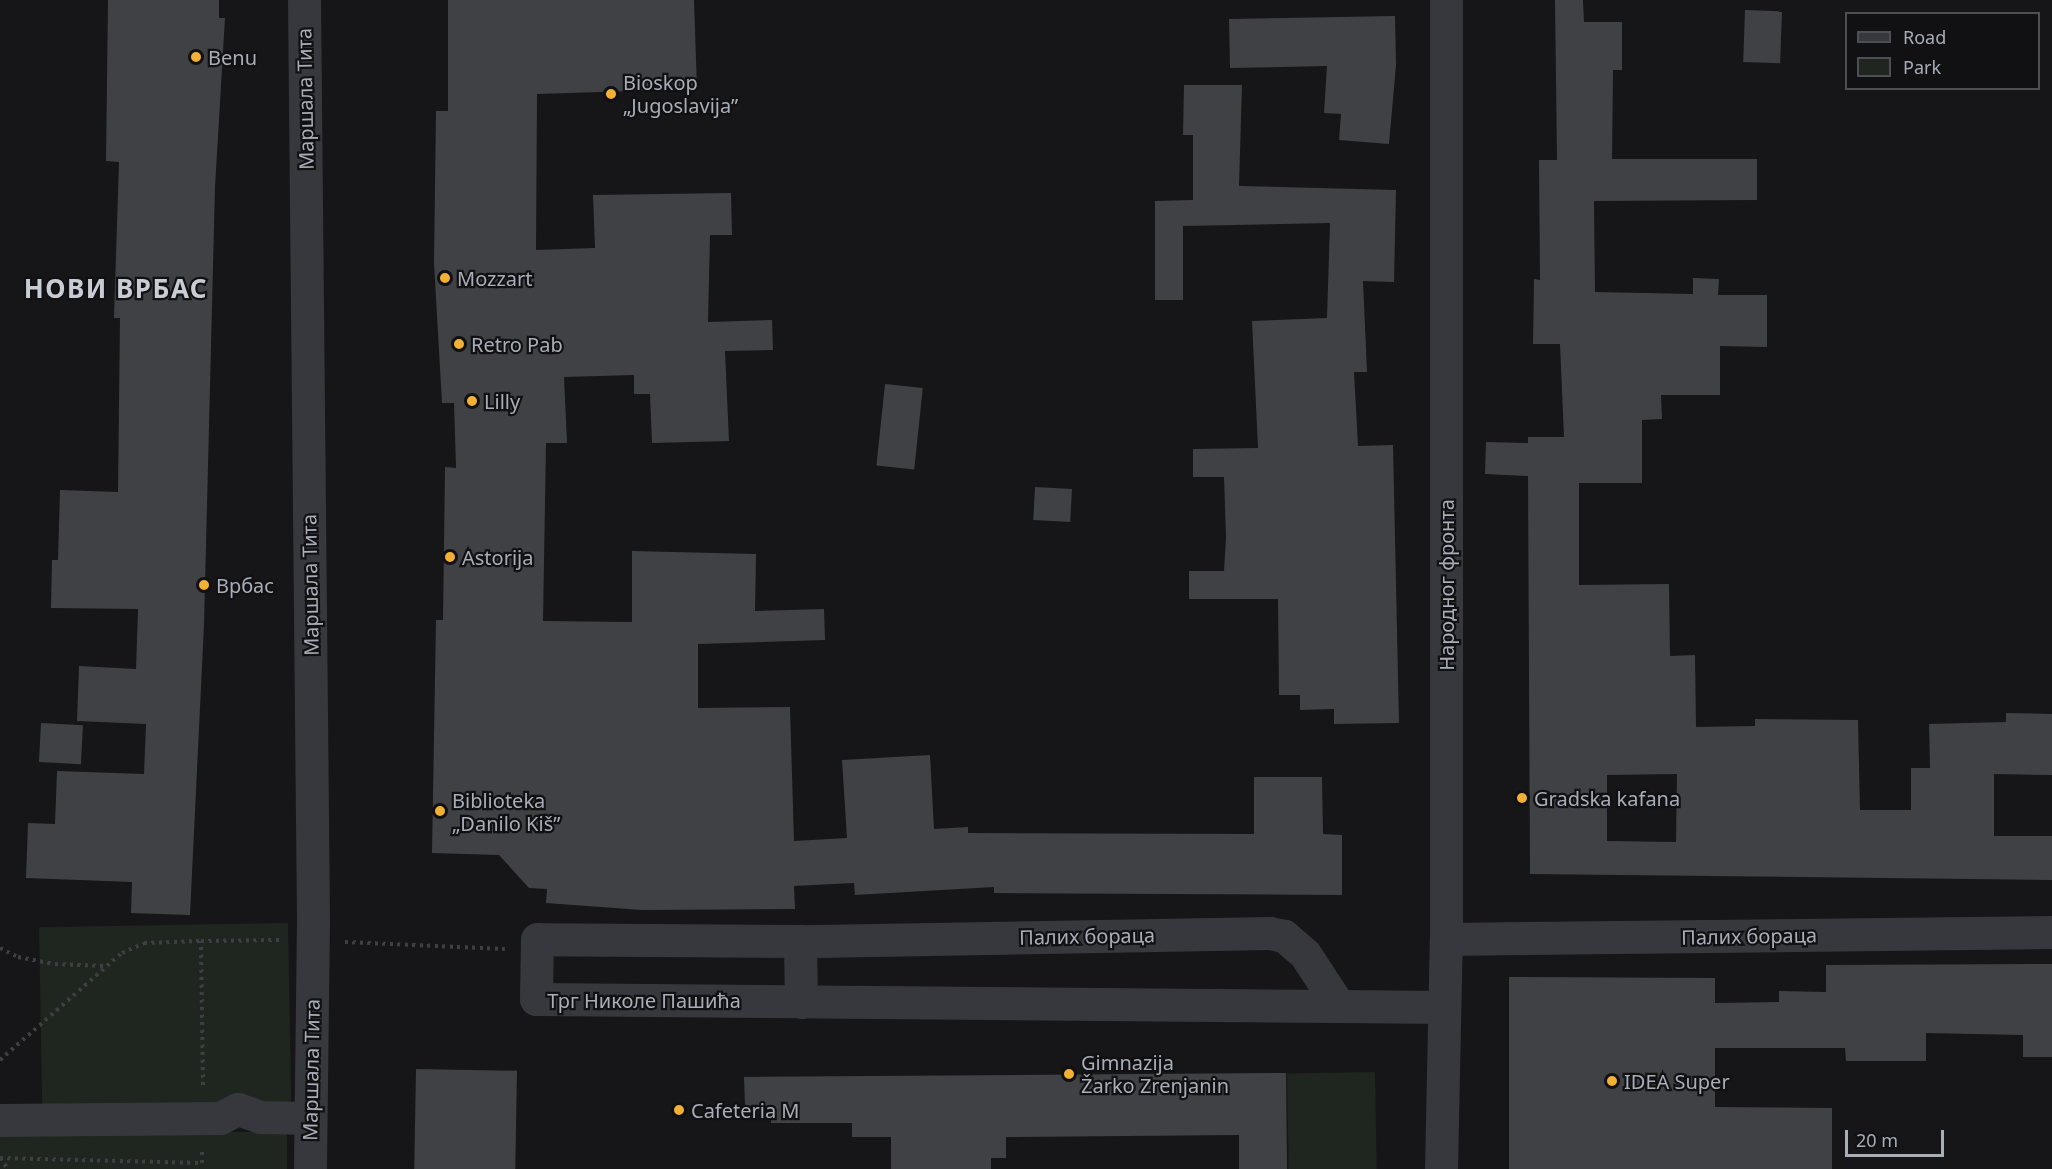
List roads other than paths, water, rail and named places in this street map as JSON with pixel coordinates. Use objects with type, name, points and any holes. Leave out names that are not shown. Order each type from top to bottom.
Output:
[{"type":"street","name":"Маршала Тита","points":[[304,0],[313,940],[310,1169]]},
{"type":"street","name":"Народног фронта","points":[[1441,1169],[1446,939],[1446,0]]},
{"type":"street","name":"Палих бораца","points":[[1446,939],[2052,932]]},
{"type":"street","name":"Палих бораца","points":[[800,941],[1270,933],[1284,936],[1305,954],[1339,1006]]},
{"type":"street","name":"Трг Николе Пашића","points":[[800,941],[537,939],[536,999],[801,1002]]},
{"type":"street","points":[[800,941],[801,1002],[1444,1007]]},
{"type":"street","points":[[0,1120],[212,1118],[238,1108],[260,1117],[310,1118]]},
{"type":"place","name":"Benu","points":[[196,57]]},
{"type":"place","name":"Bioskop „Jugoslavija”","points":[[611,94]]},
{"type":"place","name":"Mozzart","points":[[445,278]]},
{"type":"place","name":"Retro Pab","points":[[459,344]]},
{"type":"place","name":"Lilly","points":[[472,401]]},
{"type":"place","name":"Astorija","points":[[450,557]]},
{"type":"place","name":"Врбас","points":[[204,585]]},
{"type":"place","name":"Gradska kafana","points":[[1522,798]]},
{"type":"place","name":"Biblioteka „Danilo Kiš”","points":[[440,811]]},
{"type":"place","name":"Gimnazija Žarko Zrenjanin","points":[[1069,1074]]},
{"type":"place","name":"IDEA Super","points":[[1612,1081]]},
{"type":"place","name":"Cafeteria M","points":[[679,1110]]},
{"type":"district","name":"НОВИ ВРБАС","points":[[116,289]]}]
